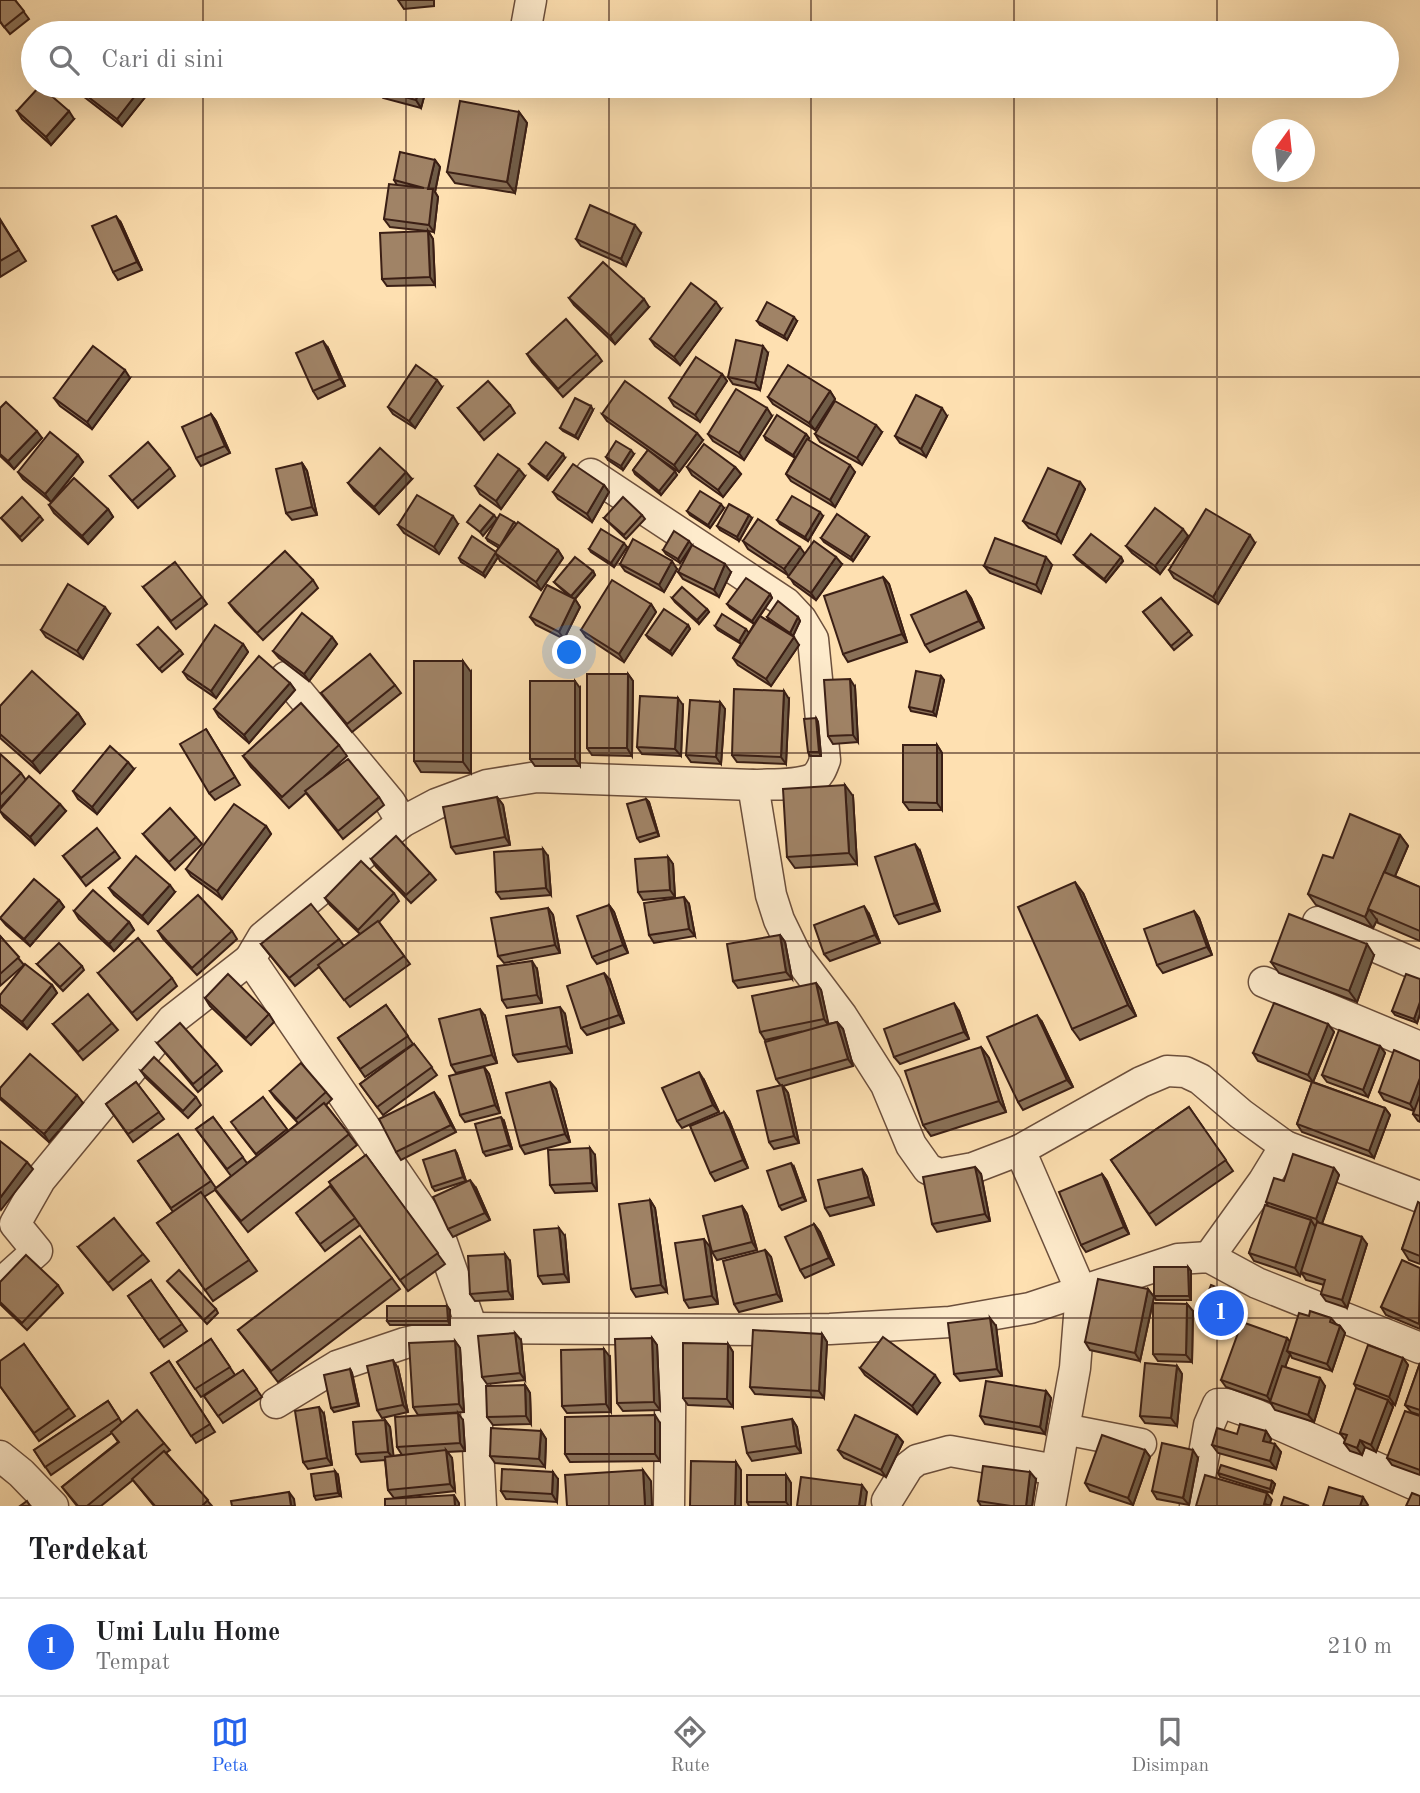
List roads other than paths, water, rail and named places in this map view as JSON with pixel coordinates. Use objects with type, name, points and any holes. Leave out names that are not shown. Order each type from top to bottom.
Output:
[{"type":"street","points":[[527,21],[531,0]]},
{"type":"street","points":[[0,1284],[37,1251],[15,1224],[40,1180],[172,1020],[250,960],[263,937],[402,822],[436,804],[486,785],[537,777],[753,785],[812,779],[820,772],[825,760],[813,639],[801,619],[786,603],[591,474]]},
{"type":"street","points":[[286,677],[390,802],[402,822]]},
{"type":"street","points":[[753,785],[771,895],[779,920],[796,955],[842,1016],[886,1085],[919,1159],[928,1169],[940,1174],[973,1168],[1020,1150],[1141,1082],[1167,1071],[1185,1072],[1200,1079],[1241,1114],[1285,1146],[1420,1198]]},
{"type":"street","points":[[1318,922],[1420,966]]},
{"type":"street","points":[[250,960],[440,1237],[472,1328],[481,1506]]},
{"type":"street","points":[[1264,982],[1420,1047]]},
{"type":"street","points":[[1209,1257],[1263,1182],[1285,1146]]},
{"type":"street","points":[[1020,1150],[1081,1291],[1075,1368],[1049,1506]]},
{"type":"street","points":[[276,1403],[337,1366],[405,1343],[472,1328],[671,1331],[830,1329],[950,1322],[1030,1308],[1178,1259],[1209,1257],[1258,1283],[1420,1348]]},
{"type":"street","points":[[669,1506],[671,1331]]},
{"type":"street","points":[[1195,1506],[1209,1425],[1218,1404],[1226,1404],[1257,1415],[1420,1488]]},
{"type":"street","points":[[1064,1429],[1141,1444]]},
{"type":"street","points":[[887,1501],[908,1467],[917,1460],[950,1451],[1056,1471]]},
{"type":"street","points":[[0,1456],[53,1506]]},
{"type":"place","name":"Umi Lulu Home","points":[[1221,1313]]}]
